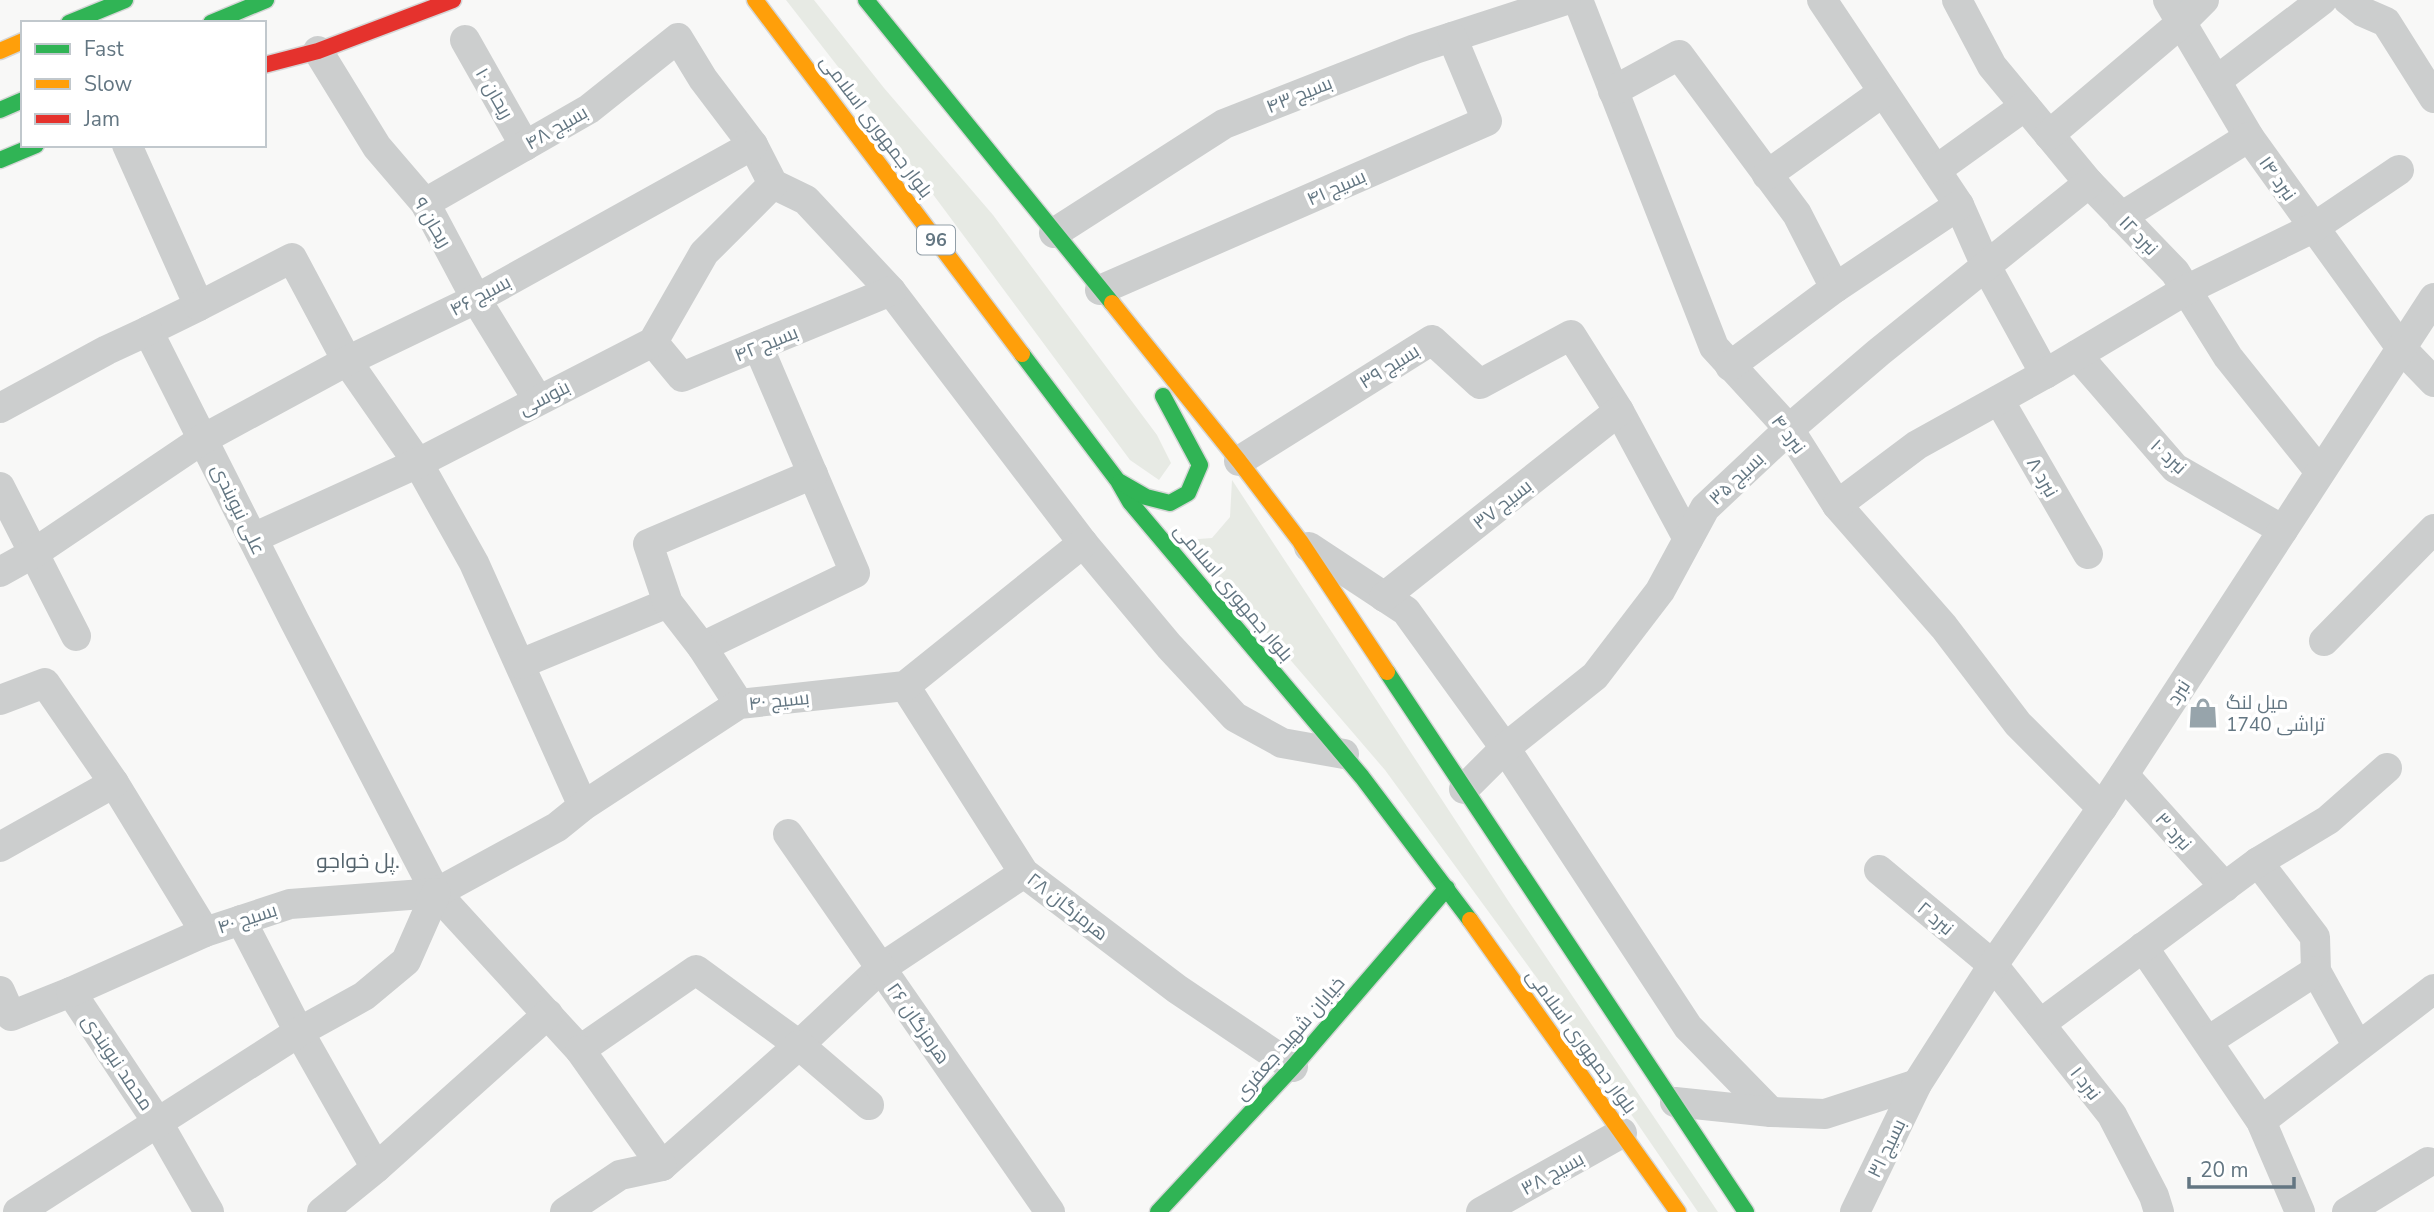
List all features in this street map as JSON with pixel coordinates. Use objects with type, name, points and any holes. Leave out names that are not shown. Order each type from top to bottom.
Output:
[{"type":"main road","points":[[74,21],[125,0]]},
{"type":"main road","points":[[216,21],[266,0]]},
{"type":"main road","points":[[266,64],[318,51],[453,0]]},
{"type":"main road","name":"بلوار جمهوری اسلامی","points":[[866,0],[1239,461],[1300,541],[1746,1212]]},
{"type":"main road","points":[[736,2],[757,2]]},
{"type":"main road","name":"بلوار جمهوری اسلامی","points":[[757,2],[1118,481],[1130,502],[1344,754],[1447,888],[1678,1212]]},
{"type":"main road","points":[[0,51],[21,42]]},
{"type":"main road","points":[[0,110],[21,101]]},
{"type":"main road","points":[[0,160],[31,147]]},
{"type":"main road","name":"96","points":[[1101,290],[1181,427],[1200,466],[1188,493],[1170,503],[1146,497],[1118,481]]},
{"type":"main road","name":"خیابان شهید جعفری","points":[[1172,1207],[1447,888]]},
{"type":"street","name":"بسیج ۴۳","points":[[1055,233],[1224,124],[1415,49],[1566,0]]},
{"type":"street","name":"نبرد ۴","points":[[1578,0],[1714,348],[1789,429],[1837,505],[1944,627],[2018,724],[2102,808]]},
{"type":"street","points":[[1822,0],[1959,205],[1986,266],[2045,374]]},
{"type":"street","name":"نبرد ۱۲","points":[[1957,0],[1992,66],[2089,183],[2175,272],[2228,357],[2320,472]]},
{"type":"street","points":[[2049,135],[2175,12],[2204,0]]},
{"type":"street","points":[[2216,81],[2322,0]]},
{"type":"street","points":[[2348,0],[2363,12],[2386,22],[2434,98]]},
{"type":"street","name":"نبرد ۱۴","points":[[2175,12],[2249,137],[2401,348],[2434,382]]},
{"type":"street","name":"بسیج ۴۱","points":[[1101,290],[1488,121],[1452,37]]},
{"type":"street","name":"بسیج ۴۸","points":[[425,203],[589,109],[678,38],[703,79],[753,145]]},
{"type":"street","name":"ریحان ۱۰","points":[[464,40],[525,146]]},
{"type":"street","name":"ریحان ۹","points":[[318,51],[377,147],[425,203],[476,299],[538,400]]},
{"type":"street","points":[[1613,91],[1679,55],[1797,214],[1835,288]]},
{"type":"street","points":[[1767,175],[1883,92]]},
{"type":"street","points":[[1936,170],[2025,106]]},
{"type":"street","points":[[2122,216],[2249,137]]},
{"type":"street","points":[[753,145],[773,184],[806,200],[891,291],[1083,543],[1169,646],[1235,717],[1282,743],[1344,754]]},
{"type":"street","name":"بسیج ۴۶","points":[[0,572],[34,553],[204,439],[347,361],[476,299],[753,145]]},
{"type":"street","points":[[128,147],[199,306]]},
{"type":"street","points":[[1837,505],[1917,445],[2045,374],[2186,290],[2313,228],[2399,170]]},
{"type":"street","name":"بسیج ۳۵","points":[[1464,789],[1505,748],[1595,676],[1660,591],[1705,508],[1789,429],[1879,352],[2089,183]]},
{"type":"street","points":[[653,342],[704,253],[773,184]]},
{"type":"street","points":[[1730,366],[1835,288],[1959,205]]},
{"type":"street","points":[[0,408],[107,350],[292,258],[347,361],[418,463],[474,563],[583,806]]},
{"type":"street","name":"بسیج ۴۲","points":[[653,342],[682,377],[891,291]]},
{"type":"street","name":"نبرد","points":[[1917,1084],[1993,965],[2124,775],[2434,298]]},
{"type":"street","name":"علی نبوبندی","points":[[148,331],[436,893],[580,1050],[662,1166]]},
{"type":"street","name":"بسیج ۳۹","points":[[1239,461],[1432,340],[1480,384],[1571,335],[1619,411]]},
{"type":"street","name":"بنوسی","points":[[253,538],[418,463],[653,342]]},
{"type":"street","points":[[702,647],[855,573],[758,346]]},
{"type":"street","name":"نبرد ۱۰","points":[[2077,355],[2175,468],[2283,530]]},
{"type":"street","name":"نبرد ۸","points":[[1999,400],[2088,554]]},
{"type":"street","points":[[1619,411],[1688,539]]},
{"type":"street","name":"بسیج ۳۷","points":[[1384,597],[1619,411]]},
{"type":"street","points":[[739,704],[702,647],[668,603],[648,544],[813,474]]},
{"type":"street","points":[[0,487],[76,636]]},
{"type":"street","points":[[2324,641],[2434,529]]},
{"type":"street","points":[[1300,541],[1405,611],[1505,748],[1688,1027],[1771,1112]]},
{"type":"street","points":[[905,686],[1083,543]]},
{"type":"street","points":[[520,664],[668,603]]},
{"type":"street","points":[[0,700],[45,683],[114,783],[205,932]]},
{"type":"street","name":"بسیج ۴۰","points":[[71,992],[205,932],[290,904],[436,893],[557,827],[583,806],[739,704],[905,686]]},
{"type":"street","name":"هرمزگان ۲۸","points":[[905,686],[1024,873],[1177,989],[1293,1067]]},
{"type":"street","points":[[2040,1024],[2258,862],[2328,820],[2387,768]]},
{"type":"street","name":"نبرد ۳","points":[[2124,775],[2225,887]]},
{"type":"street","points":[[0,847],[114,783]]},
{"type":"street","name":"هرمزگان ۲۶","points":[[788,834],[1050,1212]]},
{"type":"street","points":[[2258,862],[2315,937],[2316,971],[2357,1045]]},
{"type":"street","name":"نبرد ۲","points":[[1879,870],[1993,965]]},
{"type":"street","points":[[565,1212],[620,1175],[662,1166],[799,1045],[881,968],[1024,873]]},
{"type":"street","points":[[18,1212],[299,1032],[364,996],[406,961],[436,893]]},
{"type":"street","points":[[241,920],[299,1032],[376,1168]]},
{"type":"street","points":[[2143,947],[2261,1121],[2300,1212]]},
{"type":"street","name":"نبرد ۱","points":[[1993,965],[2112,1115],[2154,1196],[2159,1212]]},
{"type":"street","points":[[580,1050],[696,970],[799,1045],[869,1105]]},
{"type":"street","points":[[2208,1041],[2316,971]]},
{"type":"street","points":[[2261,1121],[2357,1045],[2434,989]]},
{"type":"street","points":[[4,1009],[71,992]]},
{"type":"street","name":"محمد نبوبندی","points":[[71,992],[159,1123],[209,1212]]},
{"type":"street","points":[[322,1212],[376,1168],[548,1014]]},
{"type":"street","points":[[1675,1102],[1771,1112],[1825,1114],[1917,1084]]},
{"type":"street","name":"بسیج ۳۱","points":[[1855,1212],[1917,1084]]},
{"type":"street","name":"بسیج ۳۸","points":[[1481,1212],[1622,1133]]},
{"type":"street","points":[[2347,1212],[2428,1162]]},
{"type":"shaded area","points":[[786,0],[814,0],[884,88],[993,215],[1157,435],[1171,463],[1159,480],[1130,460]]},
{"type":"shaded area","points":[[1232,480],[1509,902],[1718,1212],[1698,1212],[1548,993],[1385,770],[1185,540],[1212,538],[1230,517]]},
{"type":"traffic: fast","points":[[74,21],[125,0]]},
{"type":"traffic: fast","points":[[216,21],[266,0]]},
{"type":"traffic: fast","points":[[866,0],[1112,303]]},
{"type":"traffic: fast","points":[[0,110],[21,101]]},
{"type":"traffic: fast","points":[[0,160],[31,147]]},
{"type":"traffic: fast","points":[[1022,354],[1118,481],[1130,502],[1362,777],[1470,920]]},
{"type":"traffic: fast","points":[[1120,482],[1146,497],[1170,503],[1188,493],[1200,465],[1163,396]]},
{"type":"traffic: fast","points":[[1387,672],[1746,1212]]},
{"type":"traffic: fast","points":[[1158,1212],[1293,1067],[1447,888]]},
{"type":"traffic: slow","points":[[755,0],[1022,354]]},
{"type":"traffic: slow","points":[[0,51],[21,42]]},
{"type":"traffic: slow","points":[[1112,303],[1300,541],[1387,672]]},
{"type":"traffic: slow","points":[[1470,920],[1678,1212]]},
{"type":"traffic: jam","points":[[266,64],[318,51],[453,0]]},
{"type":"place","name":"میل لنگ تراشی 1740","points":[[2203,713]]},
{"type":"district","name":"پل خواجو.","points":[[358,861]]}]
